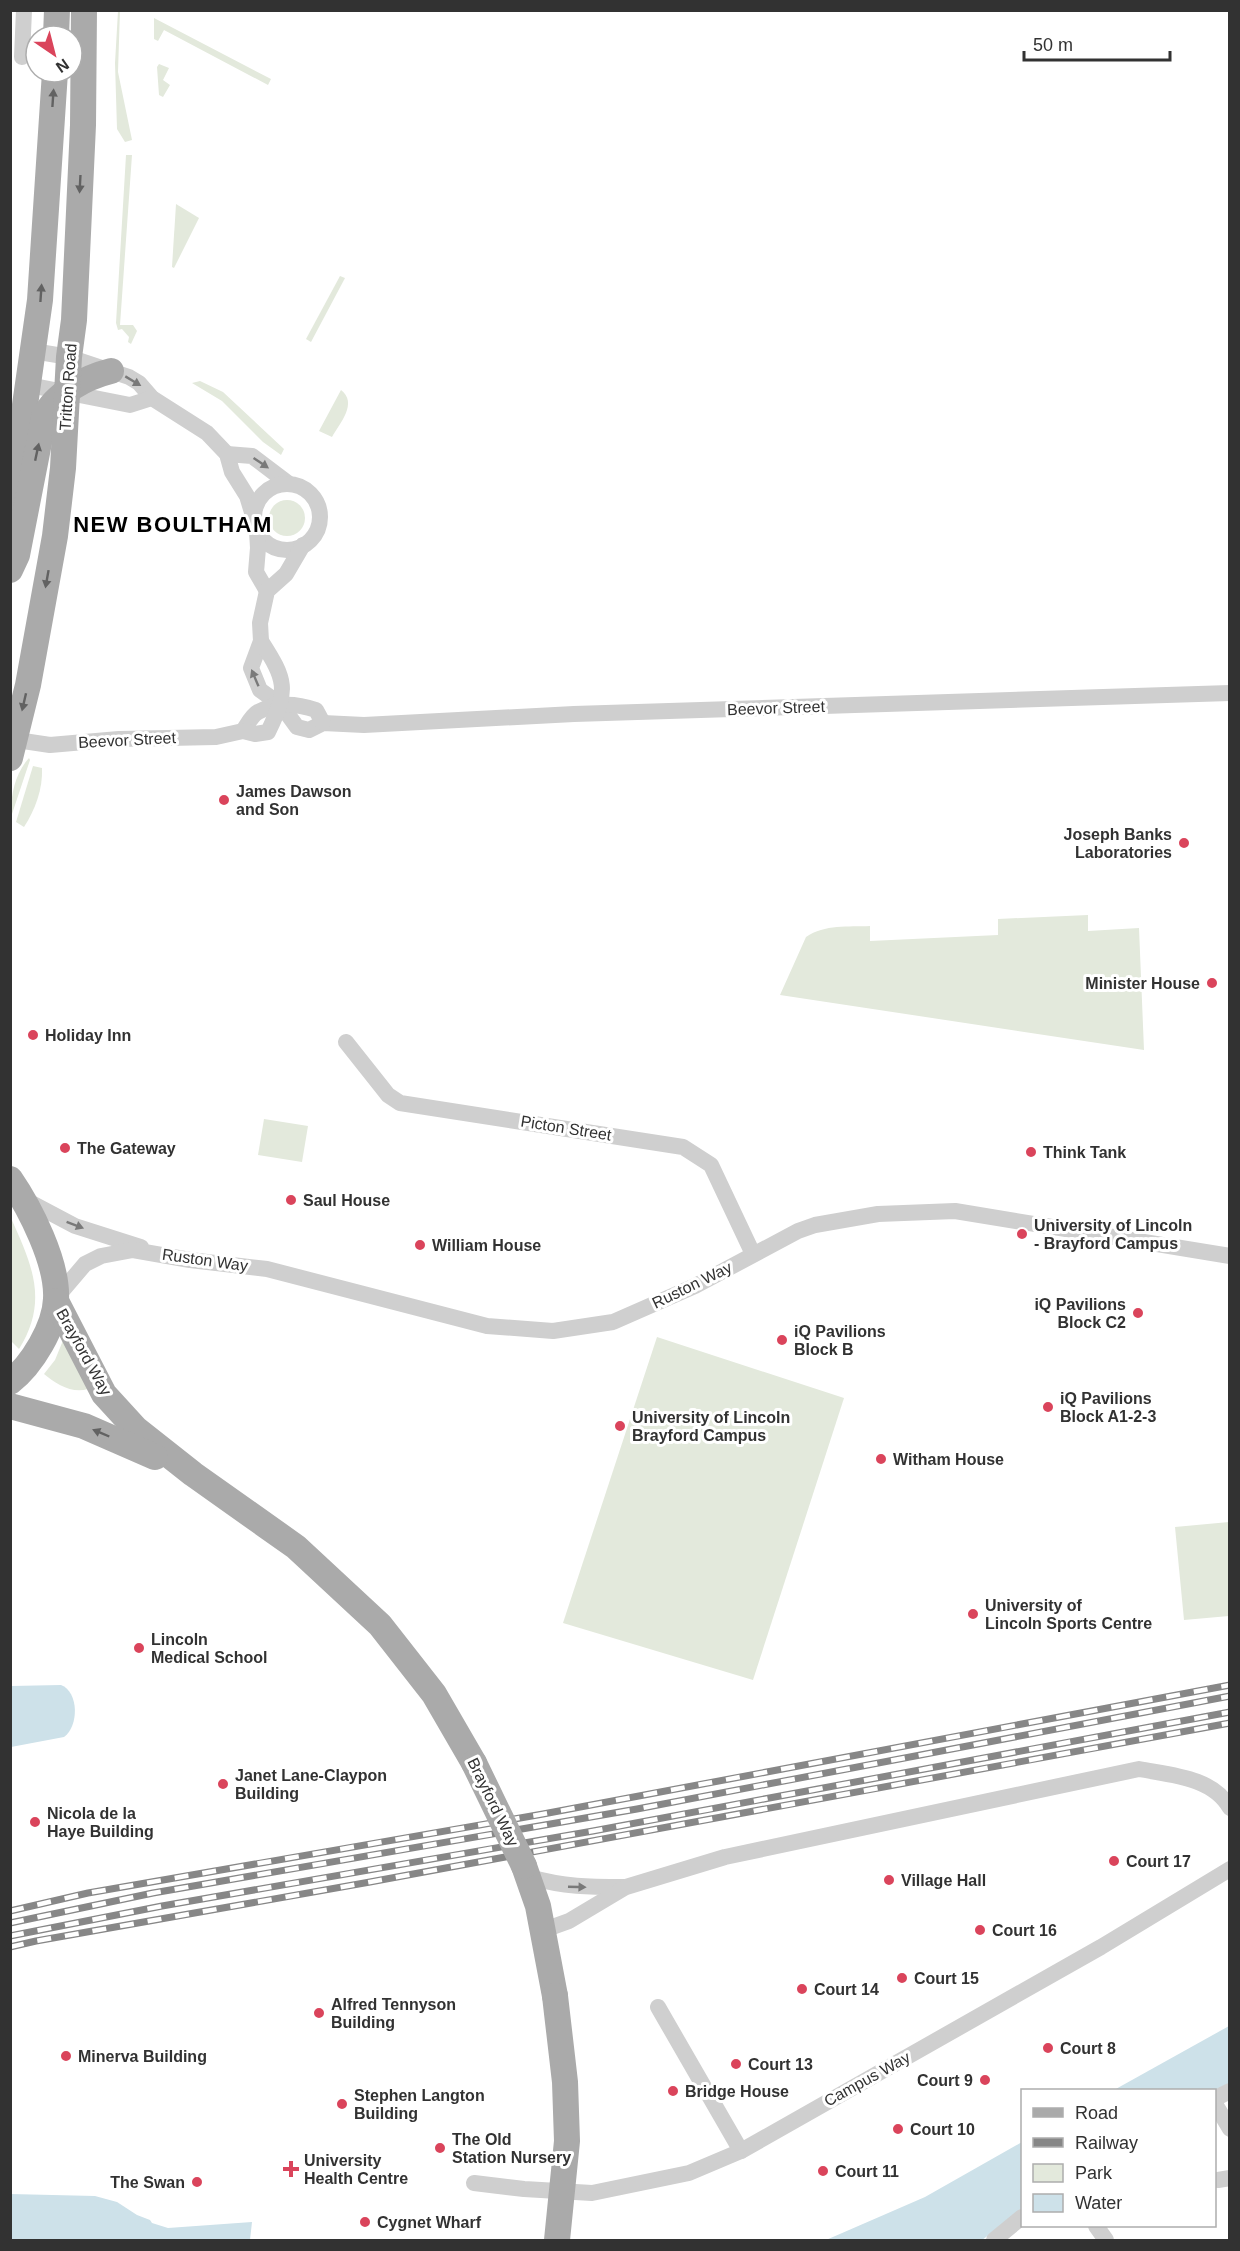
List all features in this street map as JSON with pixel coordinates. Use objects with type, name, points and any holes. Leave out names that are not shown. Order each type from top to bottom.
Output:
[{"type":"main road","name":"Tritton Road","points":[[12,746],[28,685],[55,536],[63,468],[69,357],[74,320],[82,136],[84,10]]},
{"type":"main road","points":[[10,510],[40,300],[54,84]]},
{"type":"main road","points":[[10,570],[17,555],[44,417],[48,409],[68,392],[93,376],[111,371]]},
{"type":"main road","points":[[10,1382],[35,1358],[48,1329],[56,1300],[54,1278],[47,1252],[14,1184]]},
{"type":"main road","name":"Brayford Way","points":[[56,1300],[104,1394],[136,1430],[193,1474],[296,1546],[380,1625],[434,1694],[474,1763],[526,1872],[544,1930],[555,1996],[565,2082],[567,2141],[557,2241]]},
{"type":"main road","name":"Brayford Way","points":[[10,1406],[84,1426],[193,1474]]},
{"type":"street","points":[[22,57],[24,10]]},
{"type":"street","points":[[33,351],[69,357],[129,377],[139,383],[152,398],[207,433],[227,454],[232,472],[247,496],[261,538],[274,547],[289,550],[303,545]]},
{"type":"street","points":[[29,385],[130,405],[152,398]]},
{"type":"street","points":[[227,454],[252,456],[289,484],[309,493],[319,512],[318,527],[314,534],[303,545],[286,574],[267,591],[260,623],[261,641],[250,668],[260,690],[281,705]]},
{"type":"street","points":[[267,591],[256,572],[258,548],[254,512],[261,497],[273,487],[289,484]]},
{"type":"street","points":[[261,641],[282,677],[281,705]]},
{"type":"street","name":"Beevor Street","points":[[12,746],[119,739],[216,737],[243,731],[255,734],[268,732],[281,705],[297,727],[309,730],[322,723],[364,725],[586,714],[1230,693]]},
{"type":"street","name":"Picton Street","points":[[346,1042],[388,1095],[400,1103],[683,1147],[711,1165],[753,1254]]},
{"type":"street","name":"Ruston Way","points":[[14,1184],[75,1226],[153,1252]]},
{"type":"street","name":"Ruston Way","points":[[56,1300],[85,1264],[101,1256],[133,1250],[190,1260],[267,1269],[487,1326],[553,1331],[614,1322],[695,1286],[798,1231],[815,1225],[878,1214],[955,1211],[1230,1256]]},
{"type":"street","points":[[544,1930],[569,1921],[626,1887],[725,1857],[1139,1769],[1184,1777],[1207,1786],[1225,1800],[1230,1808]]},
{"type":"street","name":"Campus Way","points":[[474,2183],[592,2193],[689,2173],[741,2151],[1101,1947],[1230,1869]]},
{"type":"street","points":[[526,1872],[558,1885],[626,1887]]},
{"type":"street","points":[[658,2007],[741,2151]]},
{"type":"street","points":[[1216,2100],[1230,2091]]},
{"type":"street","points":[[1216,2103],[1230,2129]]},
{"type":"street","points":[[994,2241],[1021,2219]]},
{"type":"street","points":[[1097,2227],[1106,2241]]},
{"type":"green space","points":[[120,10],[118,72],[132,140],[125,142],[117,129],[115,63],[118,11]]},
{"type":"green space","points":[[154,18],[271,79],[268,85],[164,30],[158,41],[154,39]]},
{"type":"green space","points":[[159,64],[169,68],[163,80],[170,85],[163,97],[159,95],[157,67]]},
{"type":"green space","points":[[126,155],[132,155],[120,325],[133,325],[137,331],[131,344],[128,342],[129,337],[122,329],[118,330],[116,323]]},
{"type":"green space","points":[[176,204],[199,218],[174,268],[172,267]]},
{"type":"green space","points":[[340,276],[345,278],[311,342],[306,339]]},
{"type":"green space","points":[[200,381],[223,392],[284,449],[281,455],[263,442],[222,401],[192,383]]},
{"type":"green space","points":[[341,390],[346,395],[348,407],[332,437],[319,431]]},
{"type":"green space","points":[[287,500],[300,505],[305,518],[300,531],[287,536],[274,531],[269,518],[274,505]]},
{"type":"green space","points":[[29,758],[30,760],[11,817],[14,786]]},
{"type":"green space","points":[[33,766],[42,768],[40,791],[32,814],[24,827],[16,822]]},
{"type":"green space","points":[[1088,915],[1088,931],[1139,928],[1144,1050],[780,995],[806,937],[821,930],[870,926],[870,941],[998,935],[998,919]]},
{"type":"green space","points":[[264,1119],[308,1126],[302,1162],[258,1155]]},
{"type":"green space","points":[[11,1218],[31,1267],[35,1299],[28,1332],[19,1349],[11,1341]]},
{"type":"green space","points":[[657,1337],[844,1398],[753,1680],[563,1623]]},
{"type":"green space","points":[[64,1338],[88,1389],[70,1389],[44,1374],[55,1360]]},
{"type":"green space","points":[[1229,1522],[1229,1616],[1184,1620],[1175,1527]]},
{"type":"water","points":[[61,1685],[67,1689],[74,1702],[74,1718],[69,1732],[64,1737],[11,1747],[11,1686]]},
{"type":"water","points":[[1229,2026],[1229,2085],[1216,2089],[1116,2089]]},
{"type":"water","points":[[1021,2143],[1021,2211],[982,2240],[826,2240],[925,2197]]},
{"type":"water","points":[[10,2194],[95,2196],[117,2202],[152,2223],[168,2228],[252,2222],[250,2240],[11,2240]]},
{"type":"railway","points":[[10,1911],[88,1893],[543,1814],[1230,1685]]},
{"type":"railway","points":[[10,1923],[153,1893],[637,1809],[1230,1696]]},
{"type":"railway","points":[[10,1936],[162,1906],[593,1831],[1230,1712]]},
{"type":"railway","points":[[10,1947],[1230,1723]]},
{"type":"place","name":"James Dawson and Son","points":[[224,800]]},
{"type":"place","name":"Joseph Banks Laboratories","points":[[1184,843]]},
{"type":"place","name":"Minister House","points":[[1212,983]]},
{"type":"place","name":"Holiday Inn","points":[[33,1035]]},
{"type":"place","name":"The Gateway","points":[[65,1148]]},
{"type":"place","name":"Think Tank","points":[[1031,1152]]},
{"type":"place","name":"Saul House","points":[[291,1200]]},
{"type":"place","name":"University of Lincoln - Brayford Campus","points":[[1022,1234]]},
{"type":"place","name":"William House","points":[[420,1245]]},
{"type":"place","name":"iQ Pavilions Block C2","points":[[1138,1313]]},
{"type":"place","name":"iQ Pavilions Block B","points":[[782,1340]]},
{"type":"place","name":"iQ Pavilions Block A1-2-3","points":[[1048,1407]]},
{"type":"place","name":"University of Lincoln Brayford Campus","points":[[620,1426]]},
{"type":"place","name":"Witham House","points":[[881,1459]]},
{"type":"place","name":"University of Lincoln Sports Centre","points":[[973,1614]]},
{"type":"place","name":"Lincoln Medical School","points":[[139,1648]]},
{"type":"place","name":"Janet Lane-Claypon Building","points":[[223,1784]]},
{"type":"place","name":"Nicola de la Haye Building","points":[[35,1822]]},
{"type":"place","name":"Court 17","points":[[1114,1861]]},
{"type":"place","name":"Village Hall","points":[[889,1880]]},
{"type":"place","name":"Court 16","points":[[980,1930]]},
{"type":"place","name":"Court 15","points":[[902,1978]]},
{"type":"place","name":"Court 14","points":[[802,1989]]},
{"type":"place","name":"Alfred Tennyson Building","points":[[319,2013]]},
{"type":"place","name":"Court 8","points":[[1048,2048]]},
{"type":"place","name":"Minerva Building","points":[[66,2056]]},
{"type":"place","name":"Court 13","points":[[736,2064]]},
{"type":"place","name":"Court 9","points":[[985,2080]]},
{"type":"place","name":"Bridge House","points":[[673,2091]]},
{"type":"place","name":"Stephen Langton Building","points":[[342,2104]]},
{"type":"place","name":"Court 10","points":[[898,2129]]},
{"type":"place","name":"The Old Station Nursery","points":[[440,2148]]},
{"type":"place","name":"University Health Centre","points":[[291,2169]]},
{"type":"place","name":"Court 11","points":[[823,2171]]},
{"type":"place","name":"The Swan","points":[[197,2182]]},
{"type":"place","name":"Cygnet Wharf","points":[[365,2222]]},
{"type":"district","name":"NEW BOULTHAM","points":[[173,524]]}]
